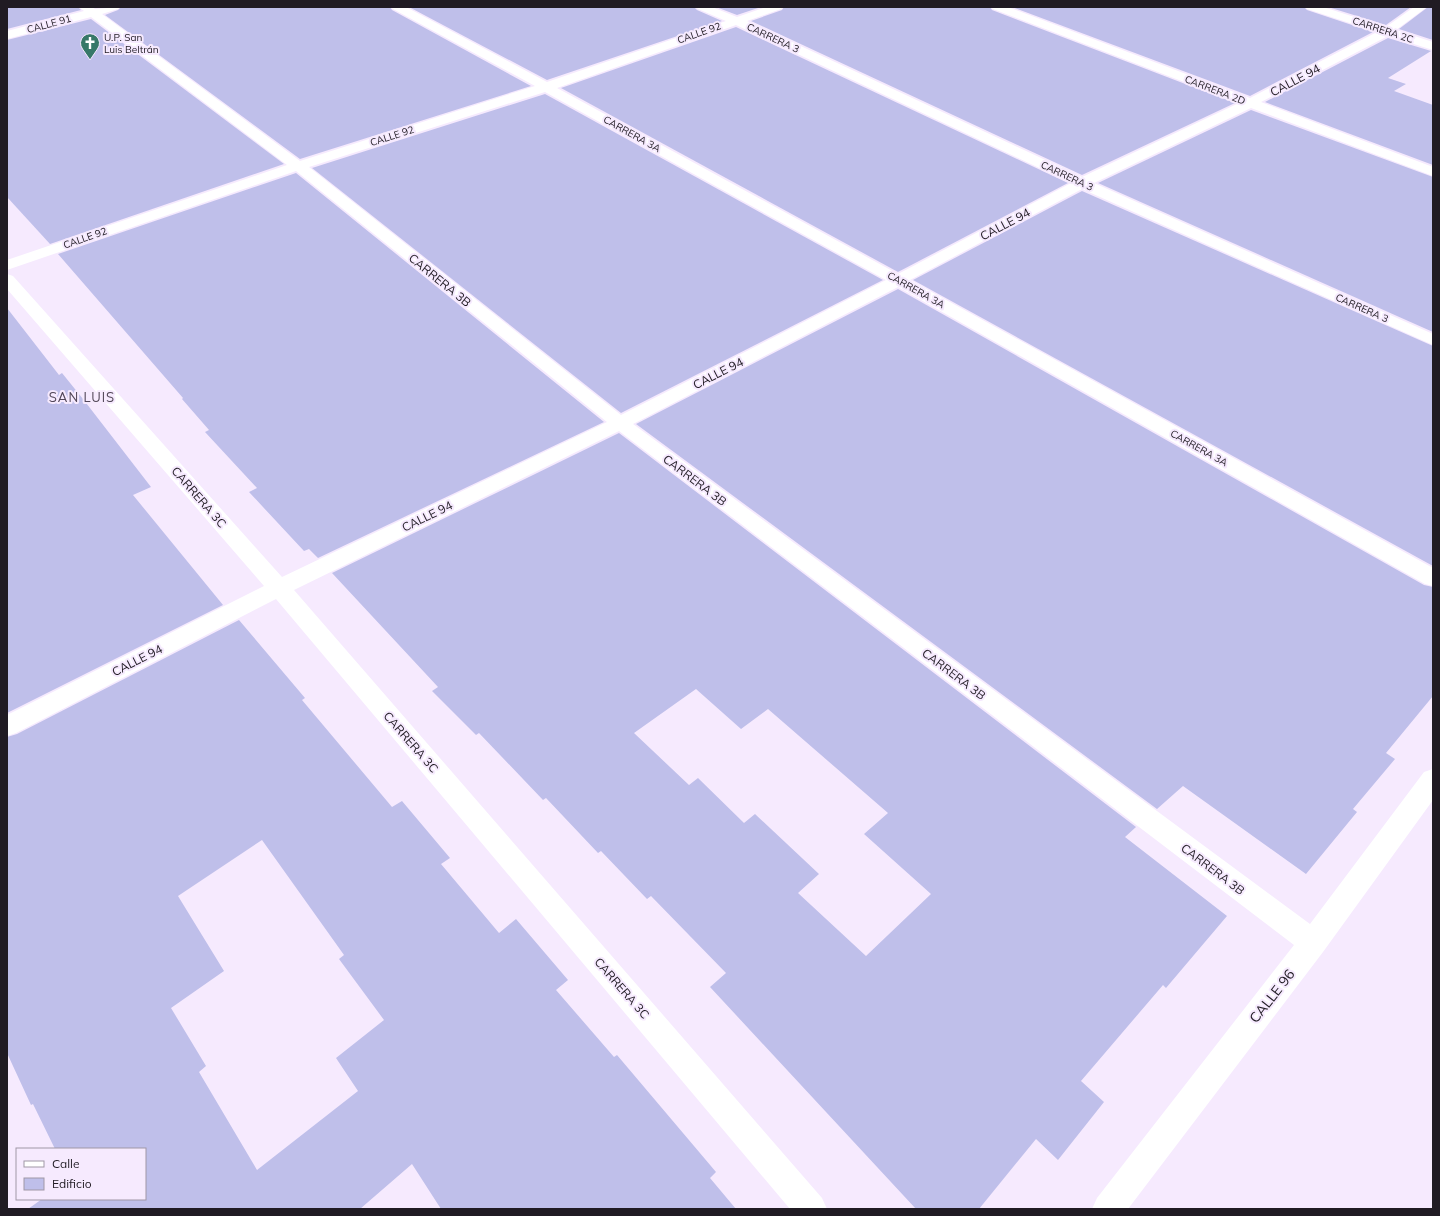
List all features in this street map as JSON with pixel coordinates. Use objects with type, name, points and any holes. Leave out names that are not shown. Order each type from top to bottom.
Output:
[{"type":"street","name":"CALLE 91","points":[[7,35],[89,10],[114,7]]},
{"type":"street","name":"CARRERA 3A","points":[[397,7],[899,280],[1433,578]]},
{"type":"street","name":"CARRERA 3","points":[[702,7],[735,20],[1082,183],[1433,340]]},
{"type":"street","name":"CALLE 92","points":[[7,265],[298,166],[546,87],[735,20],[777,7]]},
{"type":"street","name":"CARRERA 2D","points":[[997,7],[1433,172]]},
{"type":"street","name":"CARRERA 2C","points":[[1311,7],[1433,46]]},
{"type":"street","name":"CALLE 94","points":[[7,726],[279,588],[620,423],[899,280],[1082,183],[1250,103],[1388,31],[1421,7]]},
{"type":"street","name":"CARRERA 3B","points":[[89,10],[298,166],[620,423],[1313,943]]},
{"type":"street","name":"CARRERA 3C","points":[[7,279],[279,588],[811,1209]]},
{"type":"street","name":"CALLE 96","points":[[1108,1209],[1313,943],[1433,780]]},
{"type":"building","points":[[7,7],[78,7],[81,10],[7,29]]},
{"type":"building","points":[[121,7],[390,7],[392,10],[531,86],[300,159],[105,15],[118,10]]},
{"type":"building","points":[[409,7],[694,7],[697,10],[722,21],[547,80]]},
{"type":"building","points":[[716,7],[761,7],[737,15]]},
{"type":"building","points":[[784,7],[990,7],[992,10],[1235,103],[1082,175],[751,21],[782,10]]},
{"type":"building","points":[[1012,7],[1304,7],[1307,10],[1373,32],[1250,96]]},
{"type":"building","points":[[1328,7],[1411,7],[1386,25]]},
{"type":"building","points":[[1428,7],[1433,7],[1433,40],[1399,29]]},
{"type":"building","points":[[91,19],[284,164],[50,244],[7,197],[7,40]]},
{"type":"building","points":[[736,27],[1068,183],[898,272],[561,88]]},
{"type":"building","points":[[1388,38],[1431,51],[1388,78],[1406,84],[1394,91],[1433,105],[1433,165],[1265,102]]},
{"type":"building","points":[[545,94],[883,280],[621,413],[312,168]]},
{"type":"building","points":[[1251,110],[1433,177],[1433,332],[1098,183]]},
{"type":"building","points":[[296,173],[604,422],[318,558],[309,549],[304,551],[249,492],[257,488],[205,432],[209,430],[182,399],[183,398],[58,254]]},
{"type":"building","points":[[1082,191],[1433,346],[1433,566],[913,280]]},
{"type":"building","points":[[898,289],[1424,585],[1433,587],[1433,696],[1386,753],[1395,759],[1353,809],[1357,812],[1306,874],[1183,786],[1157,809],[636,424]]},
{"type":"building","points":[[7,308],[59,375],[62,373],[83,399],[151,487],[133,495],[223,605],[7,713]]},
{"type":"building","points":[[619,433],[1136,827],[1125,837],[1227,916],[1166,988],[1163,985],[1081,1081],[1104,1102],[1058,1160],[1036,1139],[979,1209],[916,1209],[710,987],[726,973],[651,896],[647,899],[601,851],[598,853],[546,798],[543,800],[479,733],[476,735],[432,691],[438,687],[332,573]],"holes":[[[696,689],[741,729],[768,709],[888,813],[864,834],[931,894],[866,956],[798,893],[819,874],[755,814],[744,823],[698,778],[689,785],[634,733]]]},
{"type":"building","points":[[239,620],[305,698],[302,700],[392,807],[402,801],[450,858],[441,864],[499,933],[516,919],[568,980],[556,990],[614,1057],[617,1055],[716,1172],[710,1178],[736,1209],[441,1209],[412,1164],[360,1209],[28,1209],[41,1200],[146,1200],[146,1148],[55,1148],[33,1104],[31,1105],[7,1053],[7,737],[17,734]],"holes":[[[262,840],[344,955],[339,959],[384,1020],[336,1058],[358,1091],[257,1170],[199,1072],[206,1066],[171,1008],[224,971],[178,896]]]},
{"type":"place","name":"U.P. San Luis Beltrán","points":[[90,60]]},
{"type":"district","name":"SAN LUIS","points":[[82,397]]}]
